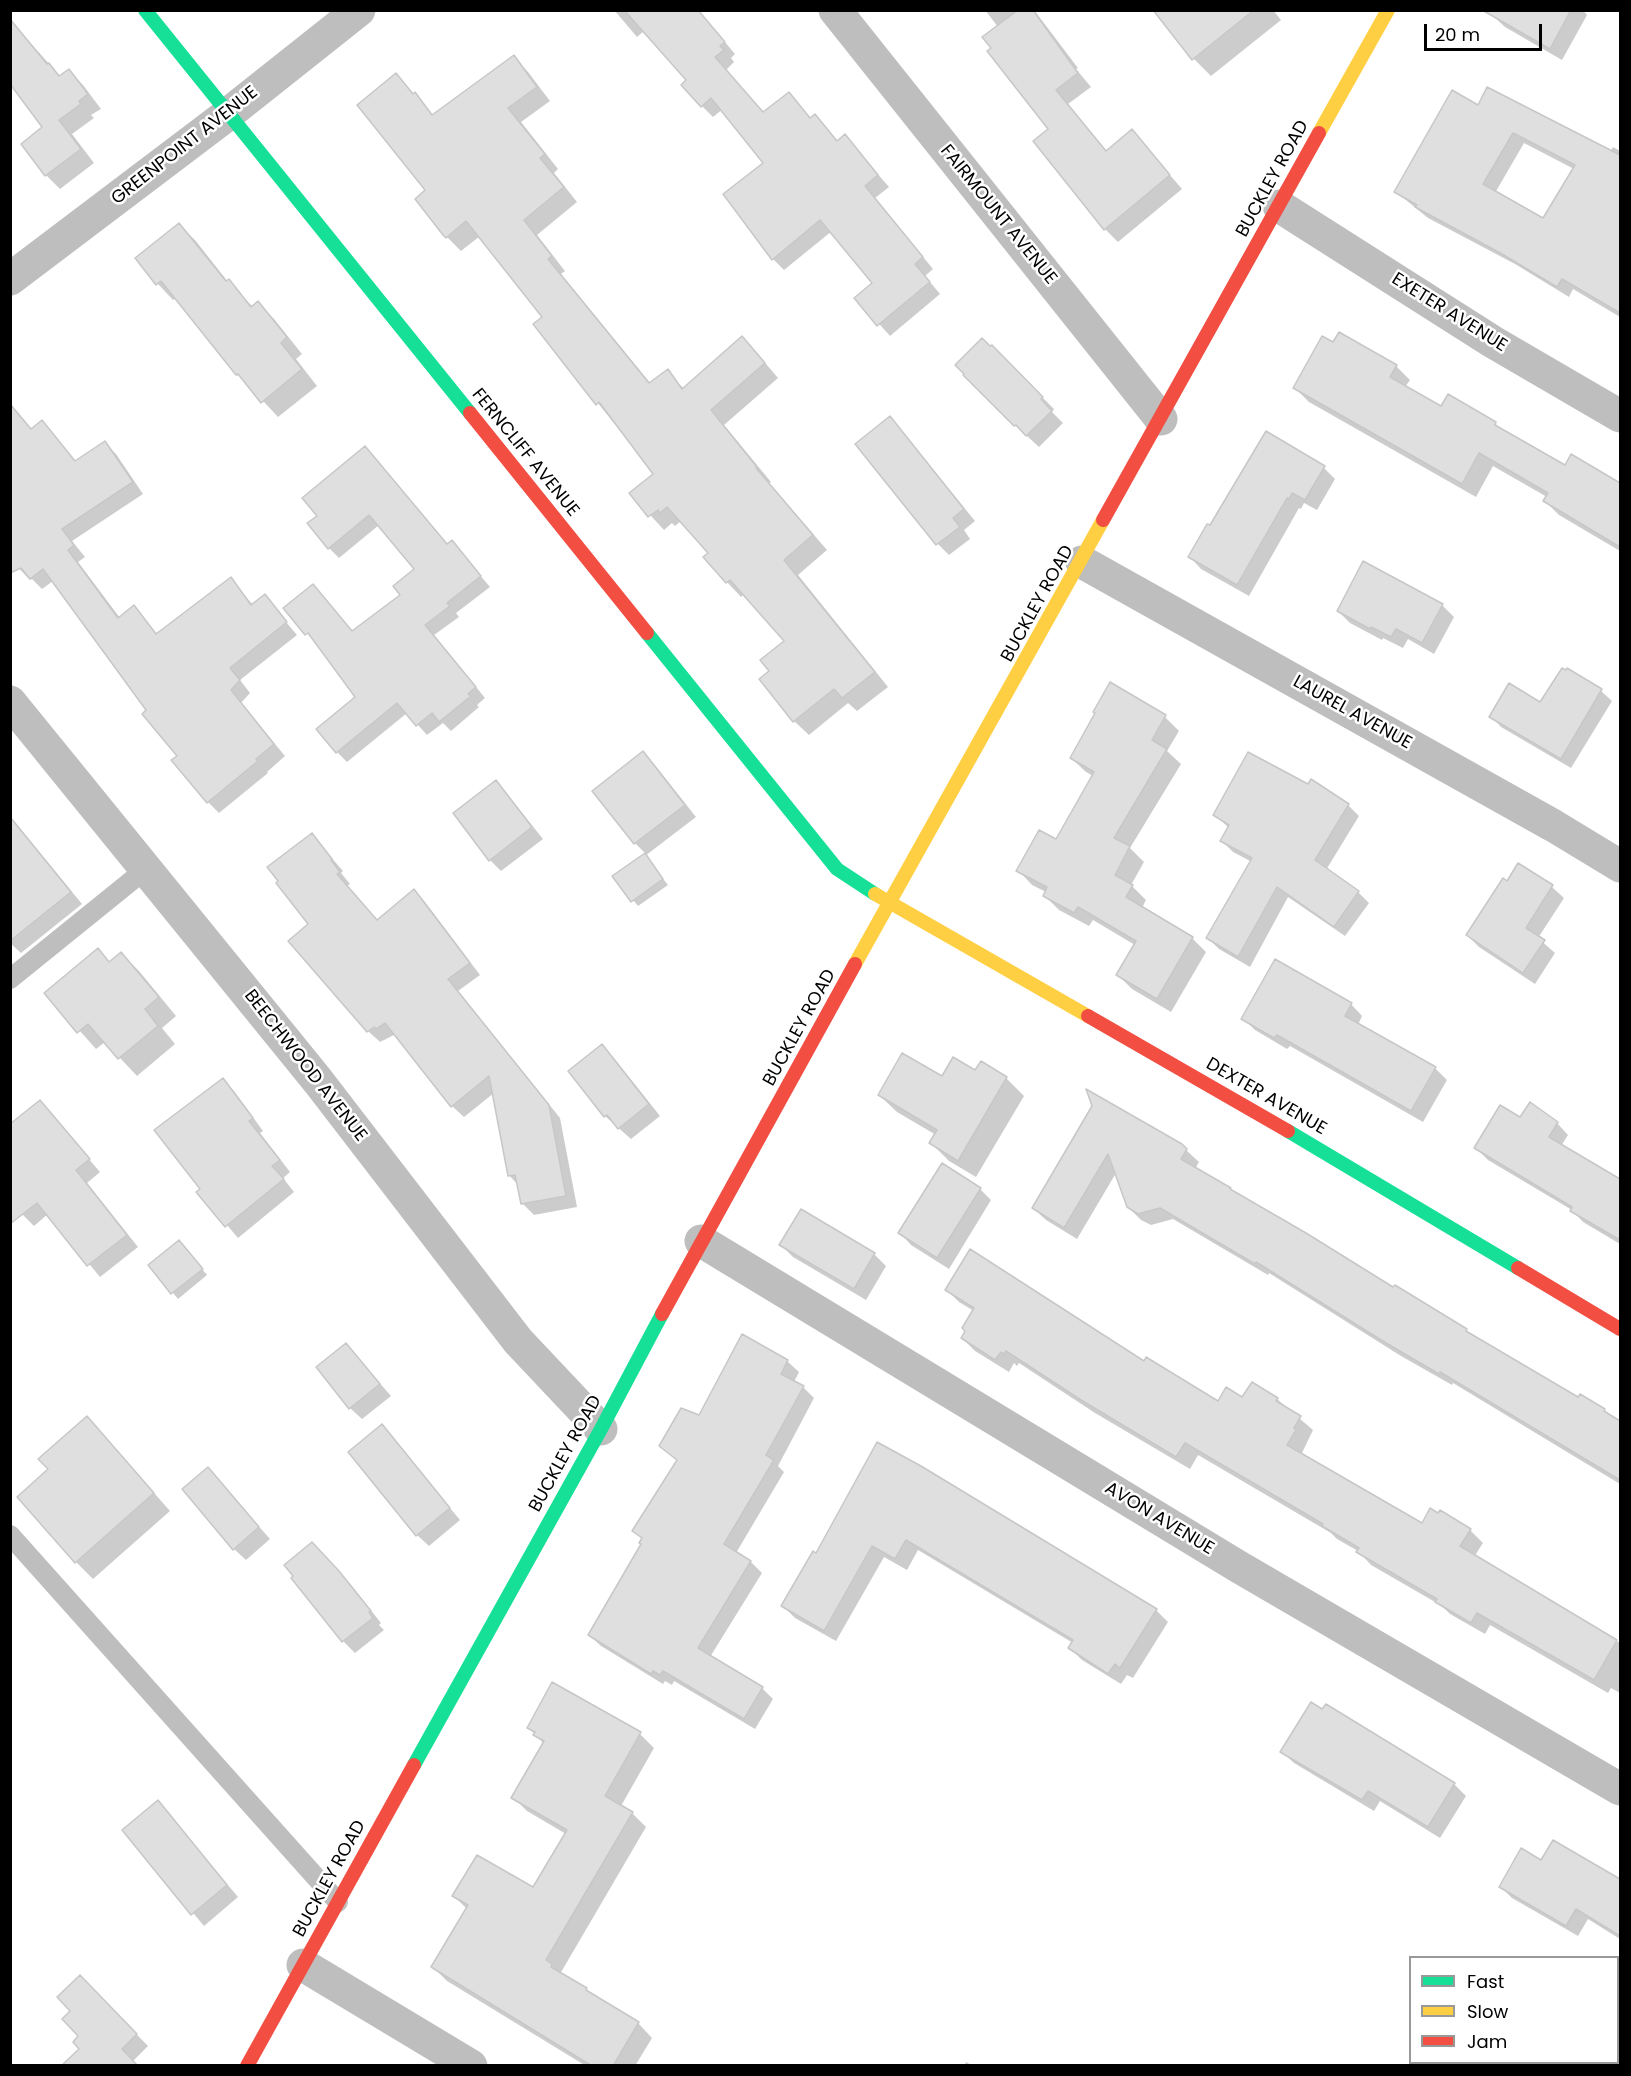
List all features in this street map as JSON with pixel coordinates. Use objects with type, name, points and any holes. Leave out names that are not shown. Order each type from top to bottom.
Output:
[{"type":"street","name":"FERNCLIFF AVENUE","points":[[145,10],[837,869],[890,903]]},
{"type":"street","name":"GREENPOINT AVENUE","points":[[10,279],[228,114],[359,10]]},
{"type":"street","name":"FAIRMOUNT AVENUE","points":[[835,10],[1161,419]]},
{"type":"street","name":"BUCKLEY ROAD","points":[[247,2066],[600,1429],[701,1241],[1082,562],[1388,10]]},
{"type":"street","name":"EXETER AVENUE","points":[[1279,206],[1493,342],[1620,416]]},
{"type":"street","name":"LAUREL AVENUE","points":[[1082,562],[1554,826],[1620,866]]},
{"type":"street","name":"BEECHWOOD AVENUE","points":[[10,702],[318,1081],[518,1341],[600,1429]]},
{"type":"street","name":"DEXTER AVENUE","points":[[890,903],[1330,1155],[1620,1329]]},
{"type":"street","name":"AVON AVENUE","points":[[701,1241],[1239,1567],[1620,1789]]},
{"type":"street","points":[[303,1965],[471,2066]]},
{"type":"lane","points":[[10,979],[146,869]]},
{"type":"lane","points":[[10,1535],[338,1902]]},
{"type":"building","points":[[624,10],[698,10],[725,42],[720,46],[724,50],[715,57],[763,112],[789,92],[810,118],[815,114],[837,141],[845,134],[878,175],[865,186],[923,257],[915,264],[930,282],[877,326],[854,298],[872,283],[820,220],[772,260],[723,194],[763,163],[711,98],[701,107],[681,85],[686,80]]},
{"type":"building","points":[[1018,10],[1033,10],[1078,73],[1056,90],[1106,151],[1132,129],[1170,175],[1104,230],[1033,141],[1048,129],[987,51],[991,48],[982,37]]},
{"type":"building","points":[[1153,10],[1254,10],[1192,60]]},
{"type":"building","points":[[1482,10],[1571,10],[1550,49]]},
{"type":"building","points":[[10,19],[59,76],[69,69],[88,94],[79,101],[81,104],[59,120],[81,149],[45,176],[21,144],[42,127],[10,84]]},
{"type":"building","points":[[514,55],[537,87],[508,108],[545,154],[540,158],[564,187],[524,220],[552,256],[548,259],[649,383],[668,369],[682,389],[742,336],[765,363],[711,410],[756,468],[813,535],[784,560],[875,672],[842,698],[834,689],[793,722],[759,679],[769,671],[760,660],[784,641],[730,580],[726,583],[703,557],[708,553],[667,507],[660,513],[658,510],[648,517],[629,493],[653,474],[599,402],[596,405],[533,324],[542,317],[466,221],[446,238],[443,235],[415,199],[425,190],[357,105],[396,73],[413,94],[415,92],[432,115]]},
{"type":"building","points":[[1487,87],[1620,155],[1620,313],[1562,279],[1557,287],[1415,207],[1417,205],[1394,192],[1452,90],[1478,105]],"holes":[[[1513,133],[1575,165],[1543,218],[1483,184]]]},
{"type":"building","points":[[179,223],[226,281],[229,279],[251,307],[258,301],[287,337],[281,343],[302,369],[261,403],[161,281],[156,285],[135,258]]},
{"type":"building","points":[[1339,332],[1397,365],[1390,377],[1441,406],[1448,394],[1496,422],[1495,425],[1565,465],[1571,454],[1620,483],[1620,547],[1543,501],[1548,493],[1479,453],[1462,484],[1293,388],[1322,336],[1333,342]]},
{"type":"building","points":[[982,338],[990,346],[992,345],[1043,397],[1041,399],[1052,411],[1026,436],[955,365]]},
{"type":"building","points":[[10,404],[31,429],[42,420],[75,461],[105,441],[133,482],[62,529],[74,545],[68,550],[118,618],[134,605],[156,634],[231,577],[251,605],[265,594],[287,622],[230,668],[240,680],[231,690],[274,744],[256,759],[258,761],[207,803],[171,760],[177,756],[142,714],[146,710],[43,569],[30,579],[21,568],[10,573]]},
{"type":"building","points":[[890,416],[964,509],[953,518],[960,527],[936,545],[855,444]]},
{"type":"building","points":[[1266,431],[1325,466],[1305,500],[1292,493],[1289,499],[1287,498],[1237,585],[1188,557],[1207,524],[1210,525]]},
{"type":"building","points":[[365,446],[447,544],[452,540],[481,576],[447,603],[450,606],[425,625],[476,687],[468,694],[471,696],[439,722],[432,713],[416,726],[397,703],[336,753],[316,729],[355,697],[308,633],[305,635],[283,608],[313,584],[352,631],[400,595],[393,586],[414,569],[369,515],[328,549],[307,523],[317,516],[302,498]]},
{"type":"building","points":[[1363,561],[1443,604],[1422,643],[1396,629],[1391,637],[1371,627],[1370,629],[1337,611]]},
{"type":"building","points":[[1562,668],[1566,670],[1567,668],[1602,689],[1561,759],[1489,717],[1509,683],[1540,702]]},
{"type":"building","points":[[1110,682],[1166,715],[1152,740],[1167,749],[1114,838],[1130,846],[1115,875],[1133,885],[1126,897],[1193,937],[1157,999],[1116,975],[1136,941],[1078,907],[1074,913],[1043,896],[1047,887],[1016,871],[1039,830],[1056,839],[1094,772],[1070,758]]},
{"type":"building","points":[[643,751],[685,805],[634,844],[592,791]]},
{"type":"building","points":[[1248,752],[1308,784],[1311,779],[1349,804],[1315,860],[1359,891],[1334,927],[1277,887],[1238,957],[1206,938],[1252,858],[1220,841],[1229,825],[1213,815]]},
{"type":"building","points":[[496,780],[532,827],[489,861],[453,813]]},
{"type":"building","points":[[10,817],[71,892],[10,941]]},
{"type":"building","points":[[312,833],[340,872],[337,874],[377,920],[414,889],[470,963],[448,979],[549,1105],[566,1196],[521,1204],[515,1175],[508,1176],[489,1076],[451,1107],[385,1023],[367,1032],[288,941],[308,924],[276,883],[278,881],[267,867]]},
{"type":"building","points":[[645,853],[663,879],[631,902],[612,876]]},
{"type":"building","points":[[1518,863],[1553,885],[1526,928],[1545,940],[1523,973],[1466,935],[1503,878],[1507,881]]},
{"type":"building","points":[[98,948],[109,962],[121,952],[159,997],[145,1009],[158,1026],[118,1059],[88,1024],[77,1033],[44,993]]},
{"type":"building","points":[[1275,959],[1352,1003],[1345,1016],[1436,1067],[1411,1111],[1277,1035],[1274,1038],[1241,1019]]},
{"type":"building","points":[[602,1044],[649,1104],[618,1129],[607,1115],[604,1117],[568,1071]]},
{"type":"building","points":[[902,1053],[942,1076],[953,1057],[975,1070],[981,1061],[1007,1077],[958,1161],[929,1143],[937,1130],[878,1095]]},
{"type":"building","points":[[223,1078],[253,1118],[249,1121],[280,1160],[272,1166],[284,1179],[225,1227],[196,1192],[200,1189],[154,1130]]},
{"type":"building","points":[[1086,1089],[1182,1144],[1187,1149],[1181,1159],[1393,1287],[1395,1285],[1467,1329],[1466,1331],[1578,1397],[1580,1394],[1605,1409],[1604,1411],[1620,1421],[1620,1480],[1440,1372],[1439,1374],[1386,1343],[1256,1262],[1255,1264],[1160,1208],[1138,1214],[1127,1207],[1108,1154],[1064,1228],[1032,1208],[1092,1106]]},
{"type":"building","points":[[40,1100],[90,1159],[76,1170],[127,1235],[87,1266],[37,1203],[10,1224],[10,1124]]},
{"type":"building","points":[[1530,1102],[1558,1122],[1549,1137],[1620,1179],[1620,1240],[1570,1211],[1572,1207],[1474,1148],[1500,1105],[1520,1117]]},
{"type":"building","points":[[942,1163],[981,1188],[937,1258],[898,1233]]},
{"type":"building","points":[[801,1209],[875,1253],[854,1289],[779,1245]]},
{"type":"building","points":[[179,1240],[203,1269],[171,1294],[148,1265]]},
{"type":"building","points":[[970,1249],[1144,1361],[1146,1357],[1218,1401],[1226,1387],[1242,1397],[1252,1382],[1278,1398],[1276,1401],[1301,1416],[1287,1445],[1422,1523],[1430,1508],[1438,1513],[1440,1510],[1471,1529],[1460,1546],[1617,1640],[1594,1680],[1477,1613],[1471,1623],[1435,1602],[1437,1599],[1356,1552],[1359,1548],[1322,1526],[1323,1524],[1185,1443],[1176,1457],[1081,1400],[1006,1351],[1004,1354],[1001,1352],[995,1360],[961,1338],[965,1331],[962,1328],[974,1308],[945,1290]]},
{"type":"building","points":[[742,1334],[788,1360],[781,1374],[804,1386],[766,1455],[774,1460],[724,1544],[751,1561],[698,1648],[763,1687],[744,1719],[663,1671],[660,1675],[653,1671],[651,1674],[588,1635],[641,1544],[639,1543],[642,1538],[632,1531],[677,1460],[659,1446],[681,1408],[699,1415]]},
{"type":"building","points":[[346,1343],[380,1384],[349,1409],[316,1367]]},
{"type":"building","points":[[87,1416],[154,1493],[75,1563],[17,1497],[48,1469],[38,1459]]},
{"type":"building","points":[[382,1424],[450,1508],[416,1536],[348,1452]]},
{"type":"building","points":[[877,1442],[921,1466],[1157,1609],[1120,1668],[1115,1664],[1108,1674],[1068,1648],[1073,1640],[906,1540],[895,1559],[872,1546],[824,1631],[781,1606],[813,1551],[816,1553]]},
{"type":"building","points":[[208,1467],[259,1527],[233,1550],[182,1489]]},
{"type":"building","points":[[312,1542],[371,1611],[369,1612],[373,1618],[342,1642],[291,1578],[293,1576],[284,1565]]},
{"type":"building","points":[[552,1682],[641,1732],[605,1796],[633,1812],[546,1960],[552,1964],[551,1967],[639,2022],[613,2066],[592,2066],[431,1967],[468,1905],[452,1896],[477,1855],[533,1887],[567,1830],[511,1798],[544,1741],[533,1735],[535,1732],[527,1728]]},
{"type":"building","points":[[1311,1702],[1322,1709],[1326,1704],[1455,1783],[1428,1827],[1368,1791],[1362,1800],[1280,1752]]},
{"type":"building","points":[[158,1800],[227,1885],[191,1915],[122,1830]]},
{"type":"building","points":[[1553,1840],[1620,1879],[1620,1936],[1576,1909],[1566,1926],[1499,1887],[1521,1848],[1541,1860]]},
{"type":"building","points":[[80,1975],[137,2034],[122,2049],[138,2066],[61,2066],[79,2049],[73,2042],[78,2036],[62,2019],[70,2011],[57,1997]]},
{"type":"traffic: fast","points":[[145,10],[470,413]]},
{"type":"traffic: fast","points":[[647,633],[837,869],[875,894]]},
{"type":"traffic: fast","points":[[1288,1131],[1518,1268]]},
{"type":"traffic: fast","points":[[414,1765],[601,1429],[662,1314]]},
{"type":"traffic: slow","points":[[1319,133],[1388,10]]},
{"type":"traffic: slow","points":[[855,964],[1103,520]]},
{"type":"traffic: slow","points":[[875,894],[1088,1016]]},
{"type":"traffic: jam","points":[[1103,520],[1319,133]]},
{"type":"traffic: jam","points":[[470,413],[647,633]]},
{"type":"traffic: jam","points":[[662,1314],[855,964]]},
{"type":"traffic: jam","points":[[1088,1016],[1288,1131]]},
{"type":"traffic: jam","points":[[1518,1268],[1620,1329]]},
{"type":"traffic: jam","points":[[247,2066],[414,1765]]}]
